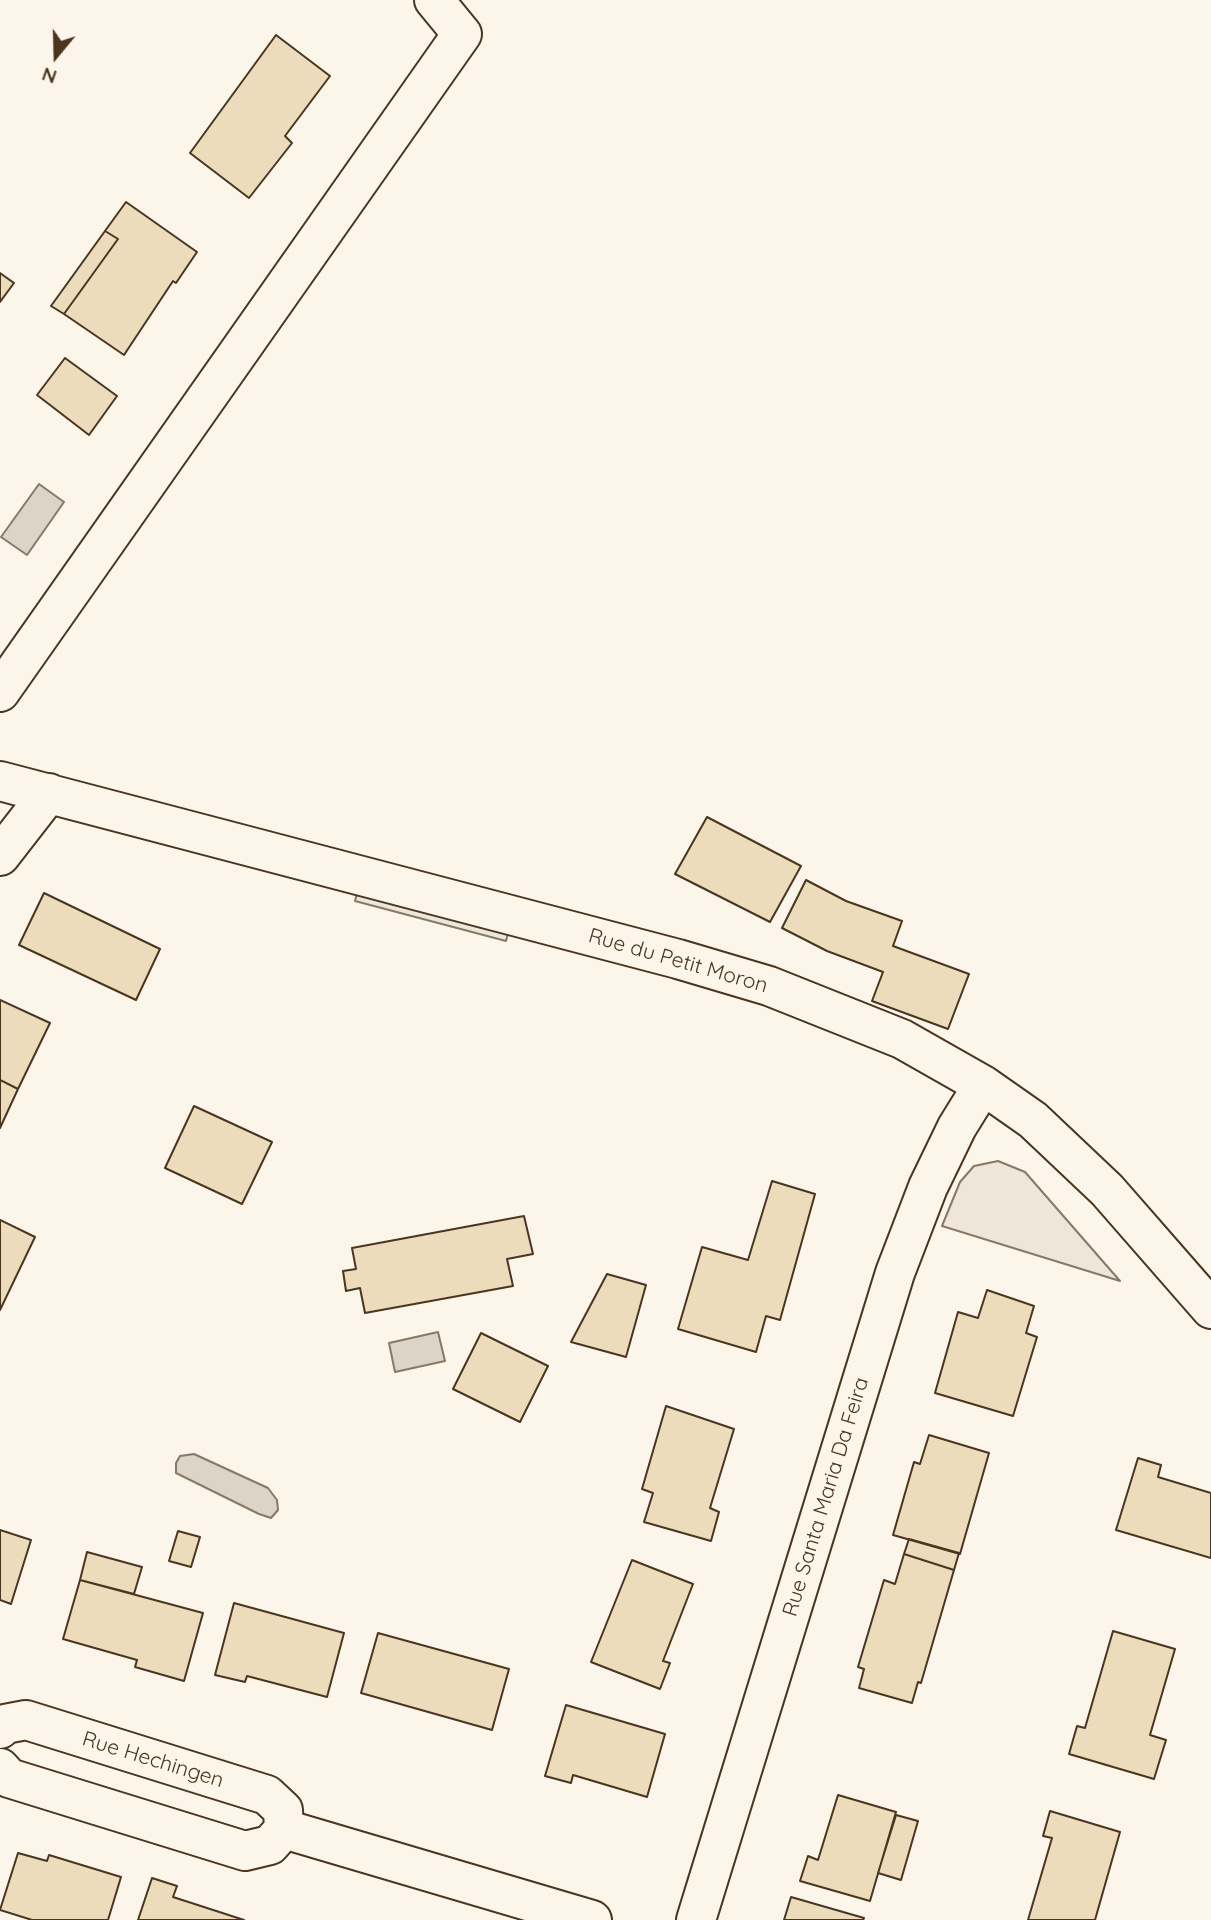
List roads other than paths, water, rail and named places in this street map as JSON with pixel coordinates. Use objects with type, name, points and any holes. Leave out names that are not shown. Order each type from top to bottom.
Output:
[{"type":"street","points":[[0,692],[463,34],[434,0]]},
{"type":"street","name":"Rue du Petit Moron","points":[[0,781],[769,986],[902,1039],[983,1085],[1033,1120],[1107,1190],[1211,1309]]},
{"type":"street","points":[[0,856],[49,793]]},
{"type":"street","name":"Rue Santa Maria Da Feira","points":[[696,1920],[895,1273],[928,1187],[957,1127],[983,1085]]},
{"type":"street","name":"Rue Hechingen","points":[[0,1729],[5,1724],[26,1720],[267,1795],[283,1810],[284,1829]]},
{"type":"street","points":[[0,1768],[9,1778],[245,1851],[270,1845],[284,1829],[592,1920]]}]
